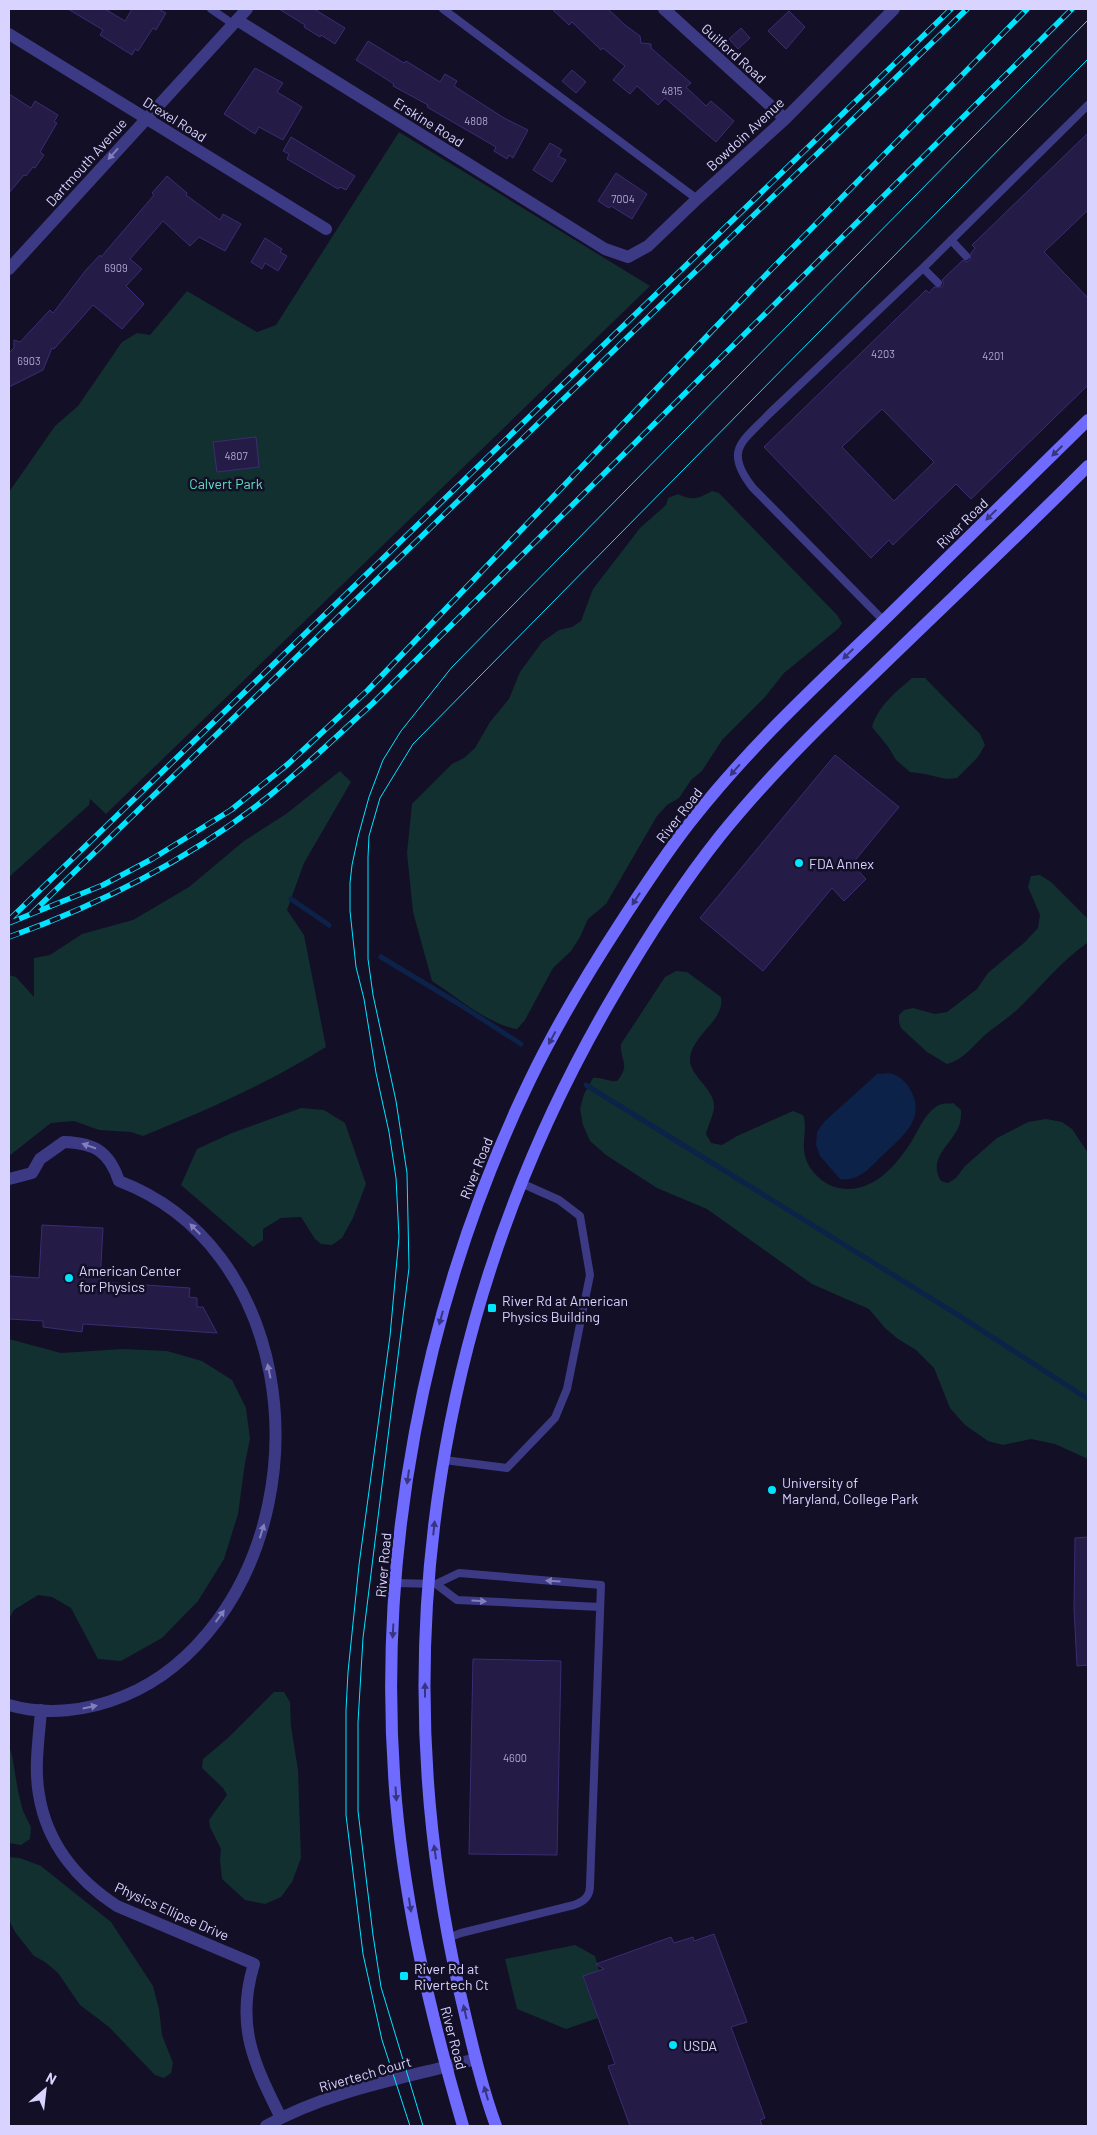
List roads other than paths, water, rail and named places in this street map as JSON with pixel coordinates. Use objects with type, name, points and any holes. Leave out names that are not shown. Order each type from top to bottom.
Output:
[{"type":"street","name":"Dartmouth Avenue","points":[[9,269],[247,9]]},
{"type":"street","name":"Guilford Road","points":[[664,9],[785,119]]},
{"type":"street","name":"Bowdoin Avenue","points":[[605,249],[628,257],[639,253],[785,119],[894,9]]},
{"type":"street","name":"Erskine Road","points":[[235,22],[605,249]]},
{"type":"street","name":"Drexel Road","points":[[9,34],[326,229]]},
{"type":"street","name":"River Road","points":[[463,2126],[446,2067],[418,1951],[405,1879],[396,1803],[392,1725],[393,1638],[396,1583],[412,1451],[433,1348],[454,1270],[478,1201],[532,1075],[565,1014],[606,946],[662,860],[696,815],[773,726],[1088,420]]},
{"type":"street","name":"River Road","points":[[496,2126],[476,2059],[448,1938],[427,1782],[425,1645],[432,1584],[436,1503],[474,1320],[500,1239],[520,1183],[571,1070],[604,1011],[657,924],[721,834],[806,739],[1088,466]]},
{"type":"street","points":[[9,1179],[32,1173],[40,1159],[64,1142],[94,1146],[114,1166],[119,1181],[156,1198],[190,1224],[225,1264],[252,1314],[268,1368],[275,1420],[272,1484],[260,1537],[241,1583],[213,1627],[178,1663],[140,1689],[117,1699],[91,1707],[69,1710],[42,1710],[9,1705]]},
{"type":"street","name":"Physics Ellipse Drive","points":[[42,1710],[37,1766],[39,1796],[47,1822],[69,1864],[82,1880],[98,1894],[117,1906],[254,1964],[246,2002],[248,2040],[263,2081],[281,2118]]},
{"type":"street","name":"Rivertech Court","points":[[266,2126],[318,2103],[369,2087],[476,2059]]},
{"type":"lane","points":[[211,9],[235,22]]},
{"type":"lane","points":[[443,9],[697,199]]},
{"type":"lane","points":[[884,620],[753,488],[737,463],[737,450],[745,438],[770,413],[923,268],[1088,105]]},
{"type":"lane","points":[[951,240],[966,256]]},
{"type":"lane","points":[[923,268],[938,284]]},
{"type":"lane","points":[[444,1460],[507,1468],[555,1418],[567,1389],[590,1275],[580,1216],[559,1200],[520,1183]]},
{"type":"lane","points":[[396,1583],[432,1584],[459,1574],[601,1584],[590,1890],[588,1896],[582,1902],[574,1905],[461,1933],[448,1938]]},
{"type":"lane","points":[[432,1584],[458,1600],[600,1607]]},
{"type":"water","points":[[890,1073],[903,1080],[910,1089],[915,1102],[916,1111],[914,1119],[898,1141],[870,1168],[854,1178],[840,1179],[820,1156],[816,1145],[817,1132],[824,1122],[877,1074]]},
{"type":"waterway","points":[[291,899],[329,925]]},
{"type":"waterway","points":[[381,957],[521,1044]]},
{"type":"waterway","points":[[586,1085],[958,1315],[1088,1399]]},
{"type":"tram line","points":[[410,2126],[382,2040],[363,1954],[346,1815],[348,1672],[359,1565],[390,1336],[399,1237],[396,1178],[364,999],[356,967],[350,911],[352,865],[369,797],[383,760],[401,731],[452,667],[1088,20]]},
{"type":"tram line","points":[[423,2126],[381,1987],[358,1811],[358,1722],[363,1638],[409,1268],[407,1173],[396,1101],[373,995],[368,959],[369,836],[380,798],[413,744],[1088,59]]},
{"type":"railway","points":[[9,920],[951,9]]},
{"type":"railway","points":[[32,913],[967,9]]},
{"type":"railway","points":[[9,923],[103,885],[152,859],[231,810],[288,764],[368,690],[754,287],[1027,9]]},
{"type":"railway","points":[[9,937],[78,910],[178,859],[240,818],[296,774],[372,704],[1072,9]]},
{"type":"place","name":"FDA Annex","points":[[799,863]]},
{"type":"place","name":"American Center for Physics","points":[[69,1278]]},
{"type":"place","name":"River Rd at American Physics Building","points":[[492,1308]]},
{"type":"place","name":"University of Maryland, College Park","points":[[772,1490]]},
{"type":"place","name":"River Rd at Rivertech Ct","points":[[404,1976]]},
{"type":"place","name":"USDA","points":[[673,2045]]},
{"type":"park label","name":"Calvert Park","points":[[226,483]]}]
